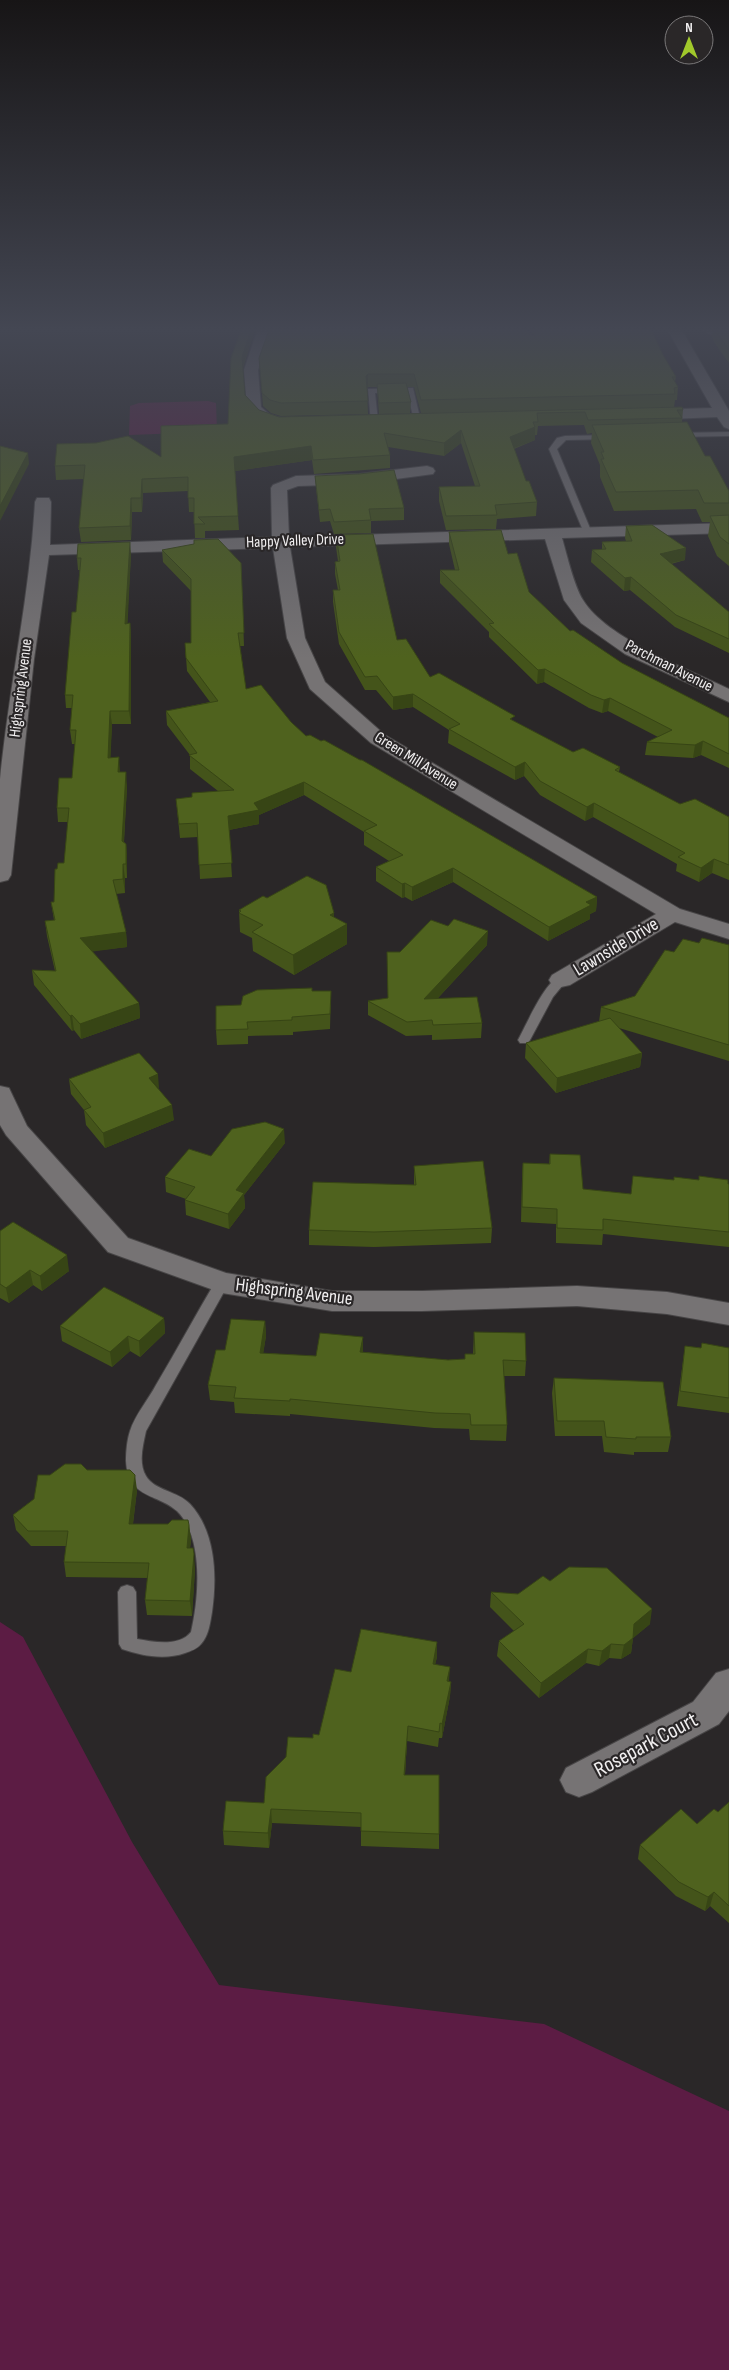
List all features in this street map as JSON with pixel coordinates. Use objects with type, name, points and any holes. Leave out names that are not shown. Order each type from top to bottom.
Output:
[{"type":"street","name":"Green Mill Avenue","points":[[426,471],[359,479],[296,481],[279,488],[281,542],[296,638],[317,685],[378,739],[672,914],[729,932]]},
{"type":"street","name":"Highspring Avenue","points":[[0,874],[16,659],[41,550],[43,502]]},
{"type":"street","name":"Happy Valley Drive","points":[[41,550],[729,528]]},
{"type":"street","name":"Parchman Avenue","points":[[552,534],[573,600],[588,619],[632,650],[729,696]]},
{"type":"street","name":"Lawnside Drive","points":[[560,980],[672,914]]},
{"type":"street","name":"Highspring Avenue","points":[[0,1094],[15,1129],[118,1245],[222,1283],[332,1301],[422,1301],[577,1296],[667,1303],[729,1314]]},
{"type":"street","name":"Rosepark Court","points":[[579,1780],[706,1712],[729,1684]]},
{"type":"lane","points":[[577,438],[565,438],[554,445],[553,448],[588,533]]},
{"type":"lane","points":[[524,1040],[548,996],[560,980]]},
{"type":"lane","points":[[126,1592],[128,1644],[146,1650],[171,1649],[190,1644],[198,1636],[206,1585],[205,1564],[198,1533],[183,1507],[146,1488],[134,1469],[134,1455],[138,1431],[222,1283]]},
{"type":"shaded area","points":[[0,1622],[23,1637],[132,1842],[219,1985],[544,2024],[729,2111],[729,2370],[0,2370]]},
{"type":"building","points":[[121,438],[131,438],[161,457],[161,438],[385,438],[390,455],[313,460],[311,446],[234,457],[238,516],[198,517],[205,524],[194,524],[194,498],[188,498],[188,477],[142,479],[141,498],[131,498],[130,526],[79,528],[85,465],[55,466],[57,444],[96,443]]},
{"type":"building","points":[[412,438],[451,438],[444,443]]},
{"type":"building","points":[[464,438],[510,438],[526,481],[529,481],[537,502],[495,505],[497,515],[446,516],[439,487],[480,486]]},
{"type":"building","points":[[598,438],[695,438],[705,456],[710,456],[729,491],[729,503],[704,503],[698,490],[616,492],[601,459],[604,459],[601,452],[604,452]]},
{"type":"building","points":[[0,446],[28,453],[0,506]]},
{"type":"building","points":[[394,470],[404,508],[369,509],[371,520],[334,522],[330,509],[319,510],[315,476]]},
{"type":"building","points":[[729,515],[729,544],[720,537],[710,516]]},
{"type":"building","points":[[652,525],[686,548],[660,554],[729,612],[729,639],[676,615],[631,577],[625,578],[592,550],[606,549],[602,542],[632,541],[626,526]]},
{"type":"building","points":[[501,530],[508,554],[517,553],[529,592],[570,631],[573,630],[622,663],[729,718],[729,754],[703,741],[695,745],[647,742],[672,730],[610,698],[604,700],[591,695],[545,669],[538,670],[489,624],[494,623],[440,570],[459,570],[449,532]]},
{"type":"building","points":[[373,534],[397,640],[406,639],[430,677],[439,673],[515,716],[510,719],[573,752],[583,748],[620,767],[615,770],[680,804],[695,799],[729,817],[729,865],[714,859],[701,868],[678,857],[685,853],[594,803],[587,807],[540,781],[525,762],[515,767],[449,729],[460,724],[413,694],[393,697],[377,676],[365,677],[339,632],[333,590],[340,590],[335,562],[340,561],[336,535]]},
{"type":"building","points":[[218,539],[241,563],[244,633],[238,633],[246,689],[261,685],[291,722],[306,736],[310,735],[321,741],[324,740],[362,760],[597,897],[586,902],[591,905],[549,927],[453,868],[412,887],[405,883],[402,884],[376,867],[403,855],[364,831],[377,825],[304,782],[254,803],[259,810],[228,816],[232,863],[199,865],[197,823],[179,824],[176,799],[192,797],[192,793],[234,790],[189,755],[197,753],[166,711],[218,701],[186,658],[185,643],[191,643],[191,579],[162,550],[194,544],[194,540]]},
{"type":"building","points":[[130,542],[125,624],[130,623],[129,711],[110,711],[108,758],[119,757],[118,772],[126,772],[122,841],[126,844],[126,864],[123,864],[123,879],[113,880],[126,932],[80,938],[139,1003],[80,1024],[72,1015],[70,1016],[32,970],[56,971],[45,921],[55,920],[51,902],[54,902],[55,869],[57,869],[58,863],[64,863],[69,808],[57,808],[59,778],[72,778],[76,730],[70,730],[73,695],[65,695],[72,612],[76,612],[81,558],[77,558],[78,544]]},
{"type":"building","points":[[307,876],[326,885],[334,913],[330,915],[347,924],[293,955],[252,932],[263,925],[239,913],[241,911],[239,910],[263,896],[267,898]]},
{"type":"building","points":[[454,919],[488,931],[424,999],[477,997],[482,1023],[433,1025],[432,1020],[407,1022],[368,1001],[388,998],[387,952],[400,952],[431,920],[448,926]]},
{"type":"building","points":[[702,938],[729,945],[729,1045],[601,1007],[635,996],[665,950],[674,952],[683,939],[699,943]]},
{"type":"building","points":[[312,988],[312,991],[331,991],[330,1014],[292,1017],[292,1020],[247,1022],[248,1029],[216,1030],[216,1006],[241,1005],[243,996],[257,990]]},
{"type":"building","points":[[610,1018],[642,1053],[557,1078],[526,1043]]},
{"type":"building","points":[[139,1053],[158,1074],[149,1078],[172,1105],[103,1133],[84,1110],[91,1107],[69,1079]]},
{"type":"building","points":[[265,1122],[284,1129],[236,1190],[244,1193],[228,1214],[185,1200],[195,1187],[165,1177],[189,1149],[211,1156],[232,1129]]},
{"type":"building","points":[[550,1154],[580,1155],[583,1189],[631,1194],[633,1176],[674,1180],[674,1177],[699,1180],[699,1176],[728,1180],[729,1232],[603,1219],[603,1230],[557,1228],[557,1209],[522,1207],[523,1163],[550,1164]]},
{"type":"building","points":[[483,1161],[492,1228],[374,1232],[309,1230],[313,1182],[416,1185],[414,1166]]},
{"type":"building","points":[[13,1222],[67,1255],[40,1276],[30,1270],[6,1288],[0,1284],[0,1231]]},
{"type":"building","points":[[104,1287],[164,1318],[139,1341],[128,1336],[110,1352],[60,1326]]},
{"type":"building","points":[[231,1319],[265,1321],[260,1353],[316,1356],[320,1333],[363,1337],[360,1352],[448,1360],[465,1359],[465,1354],[475,1354],[474,1332],[525,1333],[526,1361],[503,1360],[507,1425],[471,1425],[470,1414],[435,1413],[290,1399],[290,1401],[234,1398],[236,1387],[208,1385],[216,1350],[225,1350]]},
{"type":"building","points":[[702,1343],[729,1348],[729,1398],[680,1391],[685,1346],[701,1348]]},
{"type":"building","points":[[554,1378],[663,1382],[671,1437],[636,1437],[636,1439],[606,1437],[604,1421],[557,1421]]},
{"type":"building","points":[[65,1464],[81,1464],[87,1470],[130,1470],[135,1475],[129,1524],[168,1524],[172,1520],[188,1520],[187,1548],[193,1548],[194,1554],[190,1601],[145,1600],[149,1563],[64,1562],[68,1531],[28,1531],[13,1515],[34,1499],[38,1475],[50,1475]]},
{"type":"building","points":[[569,1567],[607,1568],[652,1609],[634,1624],[633,1638],[624,1645],[611,1644],[602,1651],[588,1649],[541,1683],[499,1641],[524,1624],[491,1592],[518,1594],[543,1576],[550,1581]]},
{"type":"building","points":[[361,1629],[437,1642],[433,1664],[450,1667],[447,1681],[451,1682],[439,1732],[408,1726],[404,1775],[439,1775],[439,1834],[361,1831],[361,1813],[271,1809],[268,1833],[223,1831],[226,1801],[264,1803],[266,1777],[286,1757],[288,1737],[313,1738],[313,1734],[319,1735],[335,1669],[351,1672]]},
{"type":"building","points":[[729,1802],[729,1906],[714,1892],[708,1897],[679,1882],[640,1845],[681,1809],[697,1824],[714,1809],[718,1812]]}]
